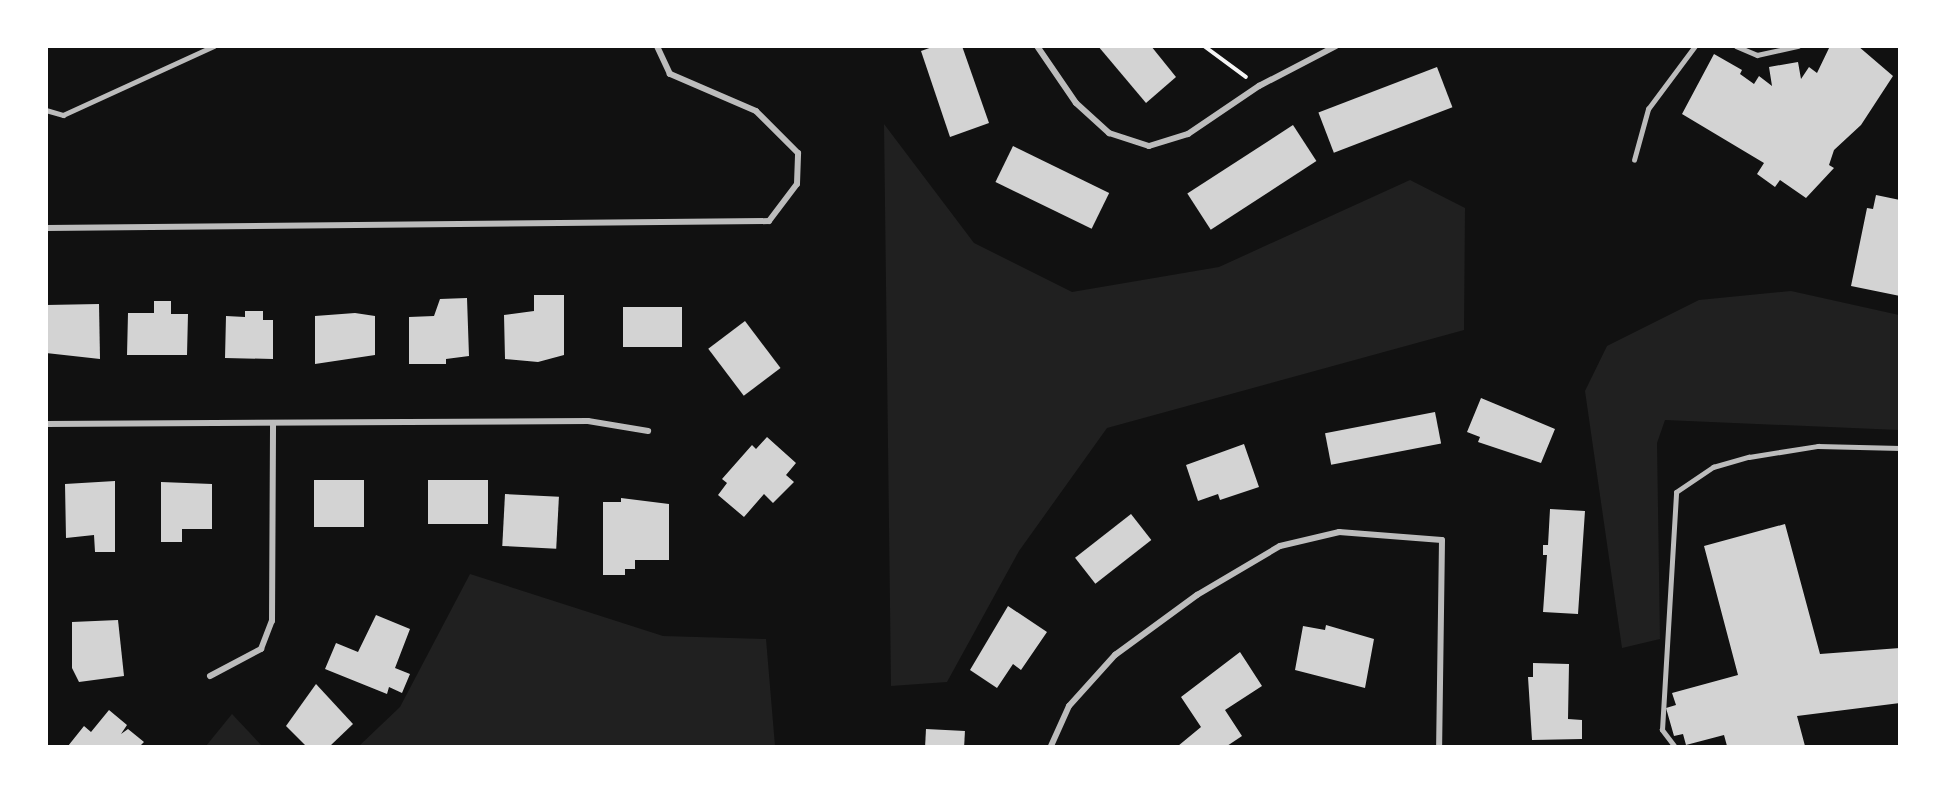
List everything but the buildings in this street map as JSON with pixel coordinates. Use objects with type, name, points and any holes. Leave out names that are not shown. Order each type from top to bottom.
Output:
[{"type":"street","points":[[1037,46],[1076,104],[1109,133],[1149,146],[1188,134],[1259,86],[1336,46]]},
{"type":"street","points":[[46,228],[769,221],[797,184],[798,153],[756,111],[670,74],[657,47]]},
{"type":"street","points":[[46,424],[588,421],[648,432]]},
{"type":"street","points":[[210,676],[261,650],[272,621],[273,423]]},
{"type":"street","points":[[1051,747],[1069,706],[1115,655],[1197,595],[1280,546],[1339,532],[1442,540],[1439,747]]},
{"type":"lane","points":[[46,110],[63,115],[214,46]]},
{"type":"lane","points":[[1634,160],[1648,109],[1695,46]]},
{"type":"lane","points":[[1736,46],[1756,56],[1798,46]]},
{"type":"lane","points":[[1674,747],[1662,730],[1676,492],[1713,467],[1749,458],[1818,446],[1899,448]]},
{"type":"path","points":[[1204,46],[1259,86]]},
{"type":"shaded area","points":[[884,124],[974,243],[1072,292],[1219,267],[1410,180],[1465,208],[1464,330],[1107,428],[1019,551],[947,682],[891,686]]},
{"type":"shaded area","points":[[1791,291],[1899,315],[1899,430],[1665,420],[1657,443],[1660,639],[1622,648],[1585,391],[1607,346],[1699,300]]},
{"type":"shaded area","points":[[470,574],[663,636],[766,639],[775,746],[359,746],[400,707]]},
{"type":"shaded area","points":[[232,714],[262,746],[206,746]]}]
